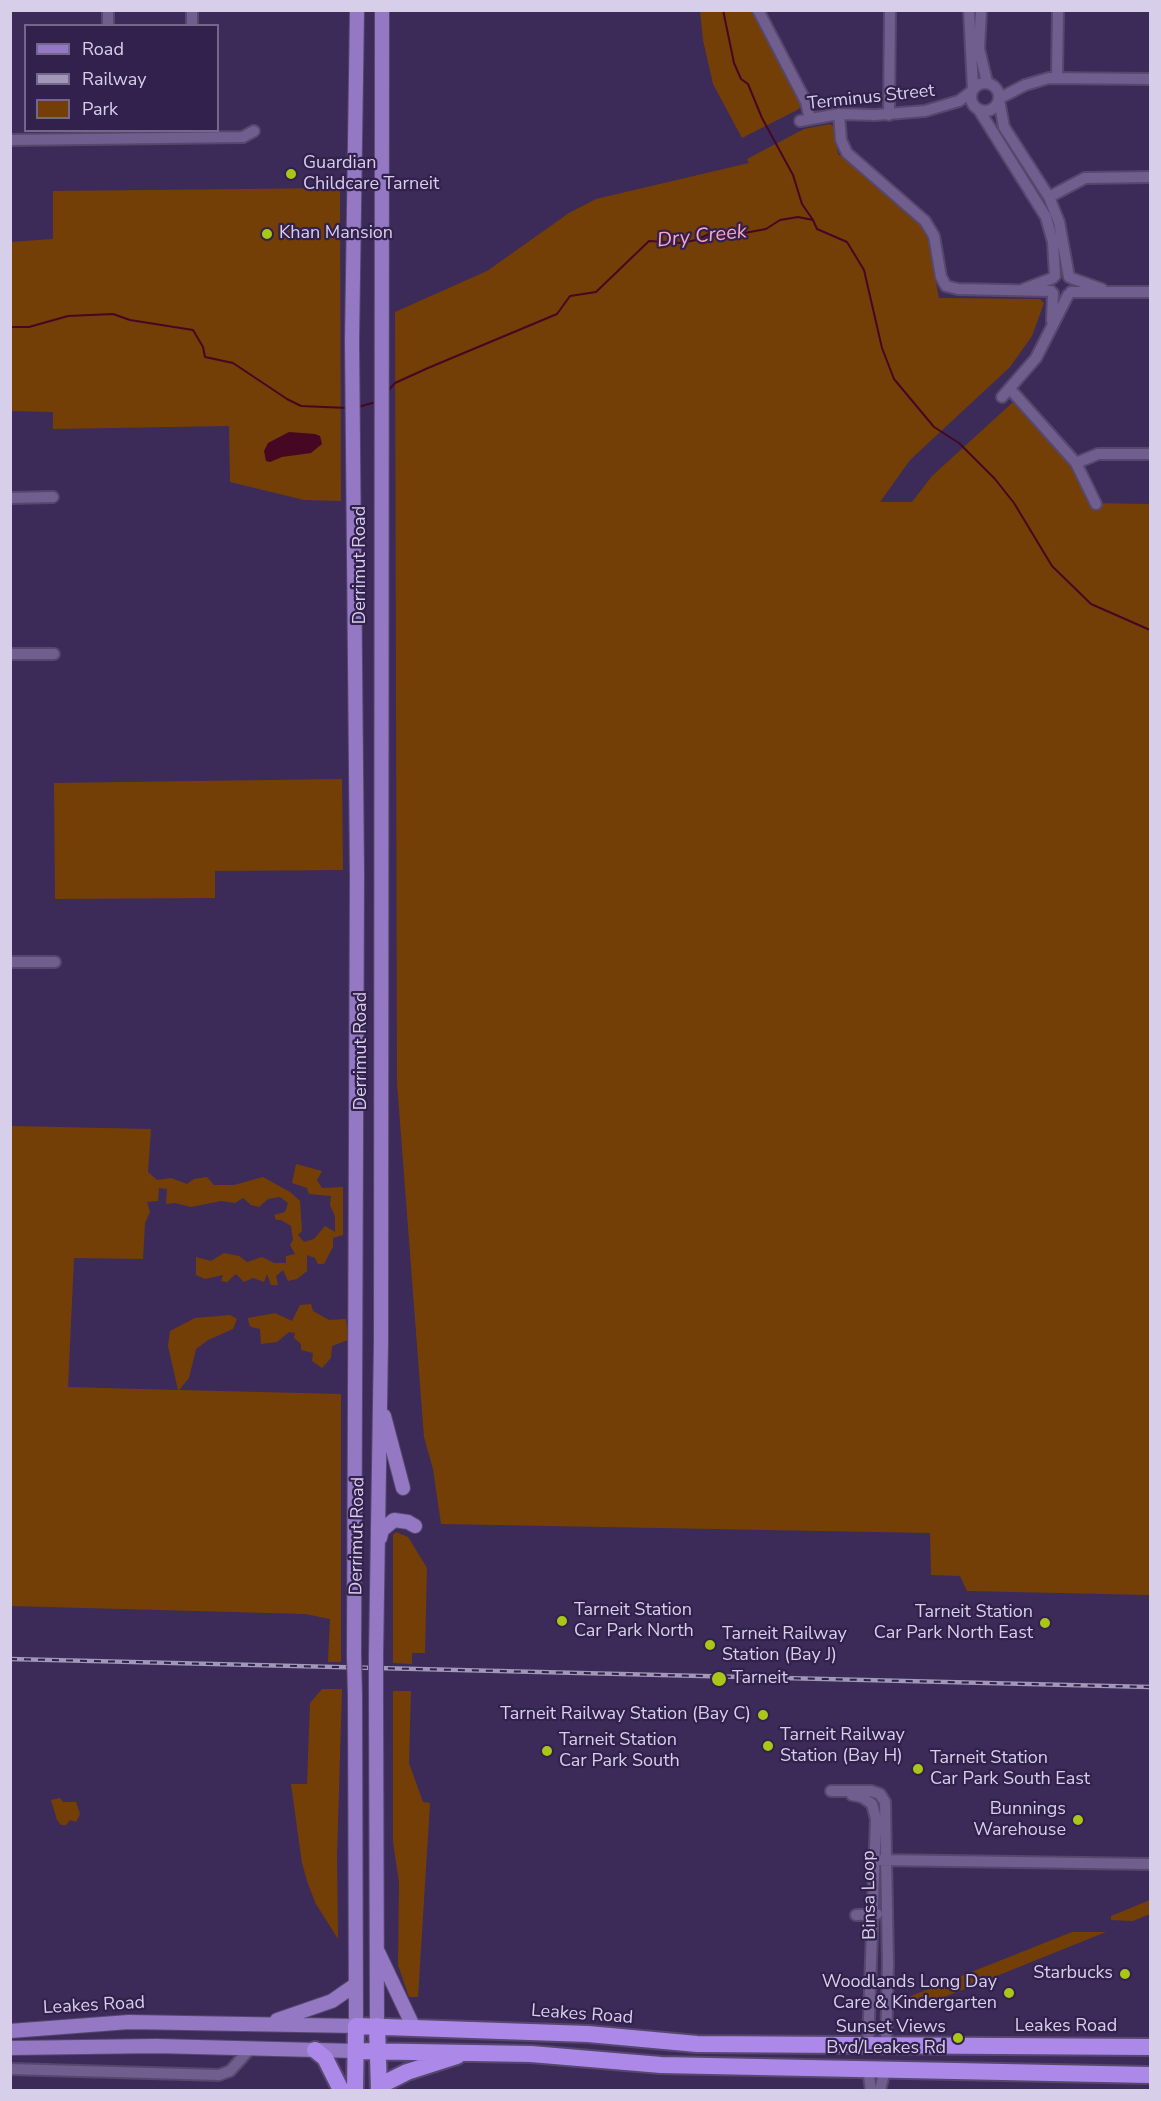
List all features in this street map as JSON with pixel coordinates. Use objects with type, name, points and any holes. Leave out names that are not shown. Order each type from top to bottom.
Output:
[{"type":"highway","name":"Leakes Road","points":[[356,2026],[588,2034],[697,2044],[1150,2047]]},
{"type":"highway","name":"Derrimut Road","points":[[355,2091],[356,2026]]},
{"type":"highway","name":"Derrimut Road","points":[[377,2026],[379,2088]]},
{"type":"highway","points":[[868,2046],[868,2070]]},
{"type":"highway","points":[[885,2070],[886,2046]]},
{"type":"highway","points":[[315,2050],[325,2058],[341,2091]]},
{"type":"highway","points":[[356,2051],[470,2052],[587,2057],[661,2065],[1150,2075]]},
{"type":"highway","points":[[379,2088],[407,2072],[470,2052]]},
{"type":"main road","name":"Derrimut Road","points":[[356,2026],[353,1481],[357,1326],[357,933],[353,359],[357,10]]},
{"type":"main road","name":"Derrimut Road","points":[[377,2026],[376,1655],[380,1403],[382,10]]},
{"type":"main road","points":[[380,1403],[404,1488]]},
{"type":"main road","points":[[353,1481],[378,1484]]},
{"type":"main road","points":[[378,1546],[382,1530],[389,1522],[408,1522],[415,1526]]},
{"type":"main road","points":[[376,1947],[414,2028]]},
{"type":"main road","points":[[263,2024],[307,2012],[334,2000],[355,1985]]},
{"type":"main road","name":"Leakes Road","points":[[10,2031],[129,2022],[356,2026]]},
{"type":"main road","points":[[10,2048],[156,2046],[356,2051]]},
{"type":"street","name":"Terminus Street","points":[[758,10],[806,102],[805,120],[838,114],[889,115],[945,107],[978,109]]},
{"type":"street","points":[[889,115],[890,10]]},
{"type":"street","points":[[969,10],[971,101],[1046,217],[1053,242],[1052,324]]},
{"type":"street","points":[[981,10],[980,49],[990,83],[998,90],[1004,127],[1048,197],[1059,222],[1073,285],[1035,358],[1006,393],[1076,463],[1096,504]]},
{"type":"street","points":[[1057,77],[1058,10]]},
{"type":"street","points":[[978,109],[992,110],[1000,99],[1025,85],[1057,77],[1150,79]]},
{"type":"street","points":[[972,90],[979,83],[1025,85]]},
{"type":"street","name":"Terminus Street","points":[[945,107],[959,101],[972,90]]},
{"type":"street","points":[[838,114],[841,140],[847,153],[926,221],[934,236],[941,277],[946,286],[958,289],[1024,289],[1052,292],[1058,297],[1105,290],[1150,292]]},
{"type":"street","points":[[10,135],[11,140],[110,135],[194,134],[243,137],[254,131]]},
{"type":"street","points":[[1048,197],[1077,180],[1095,176],[1150,177]]},
{"type":"street","points":[[1024,289],[1062,274],[1105,290]]},
{"type":"street","points":[[1076,463],[1098,454],[1150,454]]},
{"type":"street","points":[[10,498],[53,497]]},
{"type":"street","points":[[10,654],[54,654]]},
{"type":"street","points":[[10,962],[55,962]]},
{"type":"street","name":"Binsa Loop","points":[[831,1791],[871,1791],[882,1796],[886,1811],[882,1860],[887,1912],[886,2046]]},
{"type":"street","points":[[868,2046],[871,1915],[882,1860],[953,1859],[1150,1864]]},
{"type":"street","points":[[856,1915],[887,1912]]},
{"type":"street","points":[[10,2069],[219,2075],[230,2071],[250,2049]]},
{"type":"street","points":[[868,2070],[871,2091]]},
{"type":"street","points":[[880,2091],[885,2070]]},
{"type":"green space","points":[[700,11],[752,11],[801,105],[799,109],[742,138],[713,84],[703,40]]},
{"type":"green space","points":[[830,124],[834,127],[838,154],[911,212],[926,231],[939,298],[1040,299],[1044,303],[1032,336],[1010,367],[910,460],[880,502],[912,502],[932,476],[1012,403],[1017,403],[1058,447],[1074,469],[1091,503],[1150,504],[1150,1595],[967,1591],[960,1576],[931,1575],[930,1533],[441,1524],[433,1469],[424,1437],[397,1083],[395,312],[487,271],[569,213],[596,199],[749,163],[747,159],[804,129]]},
{"type":"green space","points":[[340,188],[341,501],[304,500],[230,482],[229,426],[53,429],[53,412],[11,411],[10,242],[53,239],[53,191]]},
{"type":"green space","points":[[342,779],[343,870],[215,871],[215,898],[55,899],[54,783]]},
{"type":"green space","points":[[11,1126],[151,1129],[148,1172],[157,1180],[171,1178],[187,1184],[194,1179],[207,1177],[214,1185],[234,1185],[263,1177],[290,1192],[300,1201],[302,1231],[298,1235],[304,1242],[314,1239],[325,1226],[335,1232],[335,1216],[330,1205],[331,1196],[309,1194],[307,1188],[292,1183],[296,1164],[322,1171],[317,1180],[322,1188],[343,1187],[343,1235],[333,1238],[333,1247],[324,1264],[318,1264],[315,1258],[307,1255],[307,1271],[297,1279],[288,1281],[283,1270],[276,1276],[278,1285],[271,1285],[267,1274],[264,1282],[253,1278],[244,1282],[236,1274],[227,1282],[221,1281],[223,1275],[205,1279],[196,1275],[196,1257],[211,1261],[224,1253],[239,1256],[247,1262],[262,1257],[274,1263],[286,1263],[286,1256],[295,1254],[290,1245],[293,1240],[291,1226],[281,1220],[276,1220],[274,1215],[285,1212],[288,1203],[280,1197],[268,1199],[259,1207],[251,1205],[243,1198],[235,1203],[221,1201],[191,1207],[175,1203],[166,1204],[167,1189],[159,1188],[158,1201],[147,1202],[150,1212],[145,1223],[143,1259],[74,1258],[68,1387],[178,1390],[168,1346],[170,1331],[195,1318],[230,1315],[237,1319],[233,1329],[208,1340],[196,1349],[189,1378],[179,1390],[341,1394],[341,1662],[328,1662],[330,1619],[305,1614],[11,1606]]},
{"type":"green space","points":[[311,1304],[313,1311],[329,1320],[346,1319],[348,1340],[332,1346],[331,1358],[322,1368],[312,1361],[313,1353],[301,1350],[301,1344],[294,1338],[295,1333],[289,1332],[277,1342],[261,1344],[260,1329],[251,1327],[249,1324],[248,1318],[275,1313],[292,1321],[300,1305]]},
{"type":"green space","points":[[396,1532],[408,1537],[427,1568],[425,1653],[412,1653],[412,1664],[393,1663],[393,1535]]},
{"type":"green space","points":[[322,1689],[342,1689],[337,1856],[338,1939],[316,1904],[308,1884],[302,1863],[291,1784],[307,1784],[310,1703]]},
{"type":"green space","points":[[393,1691],[411,1691],[409,1763],[423,1802],[430,1803],[418,1997],[409,1997],[398,1965],[399,1882],[393,1842]]},
{"type":"green space","points":[[60,1798],[63,1802],[76,1802],[80,1814],[76,1822],[70,1820],[66,1825],[61,1825],[57,1820],[51,1800]]},
{"type":"green space","points":[[1150,1900],[1150,1914],[1133,1921],[1111,1920],[1111,1916]]},
{"type":"green space","points":[[1072,1932],[1106,1932],[917,2008],[905,2007],[906,1998]]},
{"type":"shaded area","points":[[289,432],[315,434],[320,436],[322,444],[311,453],[266,461],[264,451],[268,443]]},
{"type":"waterway","points":[[723,10],[734,63],[741,79],[748,84],[762,118],[793,175],[802,204],[813,220]]},
{"type":"waterway","name":"Dry Creek","points":[[387,392],[395,383],[557,314],[570,296],[596,292],[649,241],[681,243],[696,240],[711,233],[739,234],[766,229],[780,220],[798,217],[813,220],[817,229],[847,242],[864,270],[882,348],[894,379],[934,427],[959,443],[995,479],[1014,503],[1052,566],[1091,604],[1150,630]]},
{"type":"waterway","name":"Dry Creek","points":[[10,327],[29,327],[68,316],[113,314],[130,320],[193,330],[203,347],[205,357],[233,363],[287,399],[301,406],[347,408]]},
{"type":"waterway","name":"Dry Creek","points":[[358,407],[376,402]]},
{"type":"railway","points":[[10,1659],[1150,1687]]},
{"type":"place","name":"Guardian Childcare Tarneit","points":[[291,174]]},
{"type":"place","name":"Khan Mansion","points":[[267,234]]},
{"type":"place","name":"Tarneit Station Car Park North","points":[[562,1621]]},
{"type":"place","name":"Tarneit Station Car Park North East","points":[[1045,1623]]},
{"type":"place","name":"Tarneit Railway Station (Bay J)","points":[[710,1645]]},
{"type":"place","name":"Tarneit","points":[[719,1679]]},
{"type":"place","name":"Tarneit Railway Station (Bay C)","points":[[763,1715]]},
{"type":"place","name":"Tarneit Railway Station (Bay H)","points":[[768,1746]]},
{"type":"place","name":"Tarneit Station Car Park South","points":[[547,1751]]},
{"type":"place","name":"Tarneit Station Car Park South East","points":[[918,1769]]},
{"type":"place","name":"Bunnings Warehouse","points":[[1078,1820]]},
{"type":"place","name":"Starbucks","points":[[1125,1974]]},
{"type":"place","name":"Woodlands Long Day Care & Kindergarten","points":[[1009,1993]]},
{"type":"place","name":"Sunset Views Bvd/Leakes Rd","points":[[958,2038]]}]
